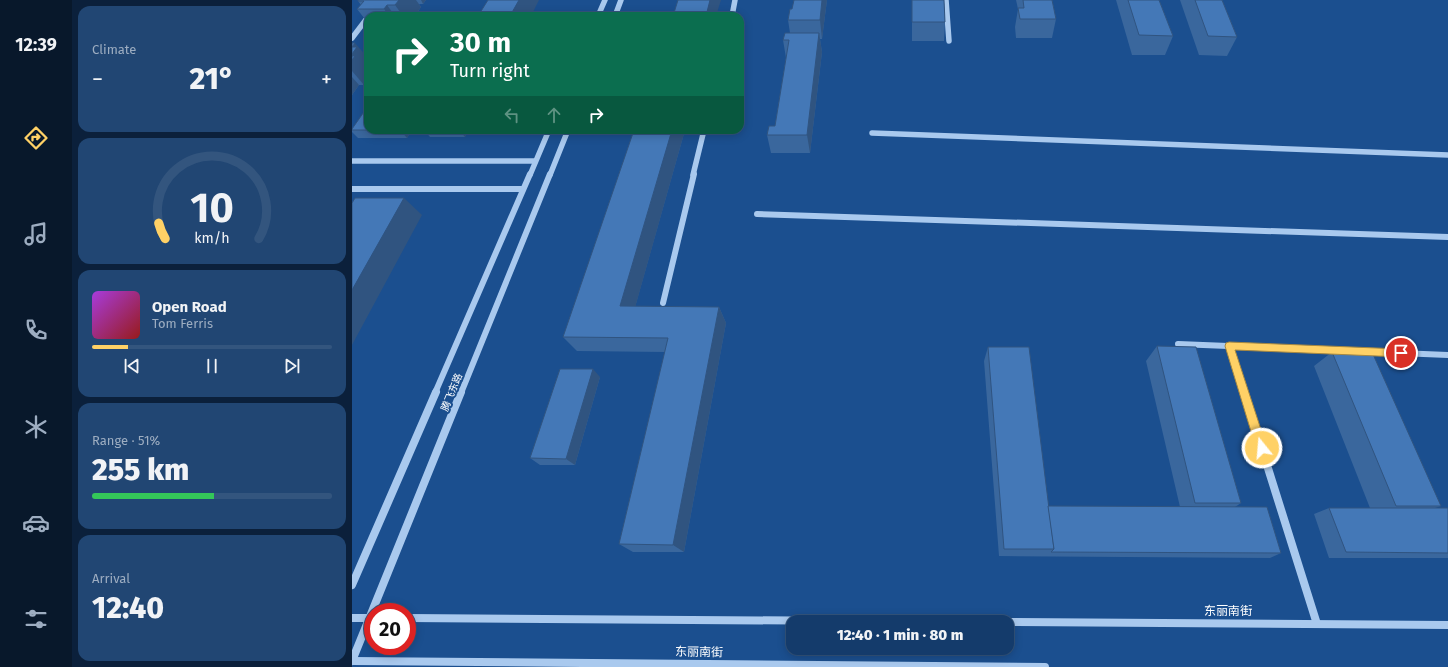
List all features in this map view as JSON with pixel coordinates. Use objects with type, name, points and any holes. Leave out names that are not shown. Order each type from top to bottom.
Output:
[{"type":"street","points":[[600,12],[605,0]]},
{"type":"street","points":[[616,12],[621,0]]},
{"type":"street","points":[[733,12],[735,0]]},
{"type":"street","points":[[946,0],[949,41]]},
{"type":"street","points":[[352,38],[364,22]]},
{"type":"street","points":[[872,133],[1448,155]]},
{"type":"street","name":"腾飞东路","points":[[352,585],[546,134]]},
{"type":"street","name":"腾飞东路","points":[[377,603],[566,134]]},
{"type":"street","points":[[663,303],[703,134]]},
{"type":"street","points":[[352,160],[535,161]]},
{"type":"street","points":[[352,189],[523,189]]},
{"type":"street","points":[[758,214],[1448,237]]},
{"type":"street","points":[[1178,344],[1448,355]]},
{"type":"street","points":[[1229,346],[1317,624]]},
{"type":"street","points":[[352,618],[364,618]]},
{"type":"street","name":"东丽南街","points":[[416,618],[786,621]]},
{"type":"street","name":"东丽南街","points":[[1014,622],[1448,625]]},
{"type":"street","name":"腾飞东路","points":[[352,661],[364,634]]},
{"type":"street","name":"东丽南街","points":[[352,661],[1045,667]]},
{"type":"building","points":[[358,0],[399,0],[395,5],[387,5],[384,9],[357,9],[364,1]]},
{"type":"building","points":[[488,0],[519,0],[512,12],[480,12]]},
{"type":"building","points":[[678,0],[710,0],[707,12],[674,12]]},
{"type":"building","points":[[794,0],[822,0],[820,20],[788,20],[790,9],[792,9]]},
{"type":"building","points":[[912,0],[944,0],[945,22],[912,22]]},
{"type":"building","points":[[1023,0],[1052,0],[1056,19],[1020,19],[1018,8],[1024,8]]},
{"type":"building","points":[[1128,0],[1159,0],[1173,36],[1139,35]]},
{"type":"building","points":[[1195,0],[1222,0],[1237,37],[1208,36]]},
{"type":"building","points":[[785,33],[819,33],[807,135],[767,135],[769,126],[775,126],[789,40],[783,40]]},
{"type":"building","points":[[352,47],[357,47],[352,54]]},
{"type":"building","points":[[364,112],[364,130],[352,129]]},
{"type":"building","points":[[633,134],[671,134],[620,306],[719,307],[673,545],[619,544],[668,338],[563,337]]},
{"type":"building","points":[[355,198],[404,198],[352,290],[352,203]]},
{"type":"building","points":[[1157,346],[1196,347],[1241,503],[1195,503]]},
{"type":"building","points":[[988,347],[1029,347],[1054,549],[1004,549]]},
{"type":"building","points":[[1332,352],[1372,352],[1441,506],[1396,506]]},
{"type":"building","points":[[560,369],[593,369],[566,459],[530,458]]},
{"type":"building","points":[[1048,506],[1267,507],[1281,553],[1051,552],[1054,549]]},
{"type":"building","points":[[1329,508],[1448,508],[1448,553],[1346,552]]},
{"type":"route","points":[[1262,448],[1229,346],[1401,353]]}]
